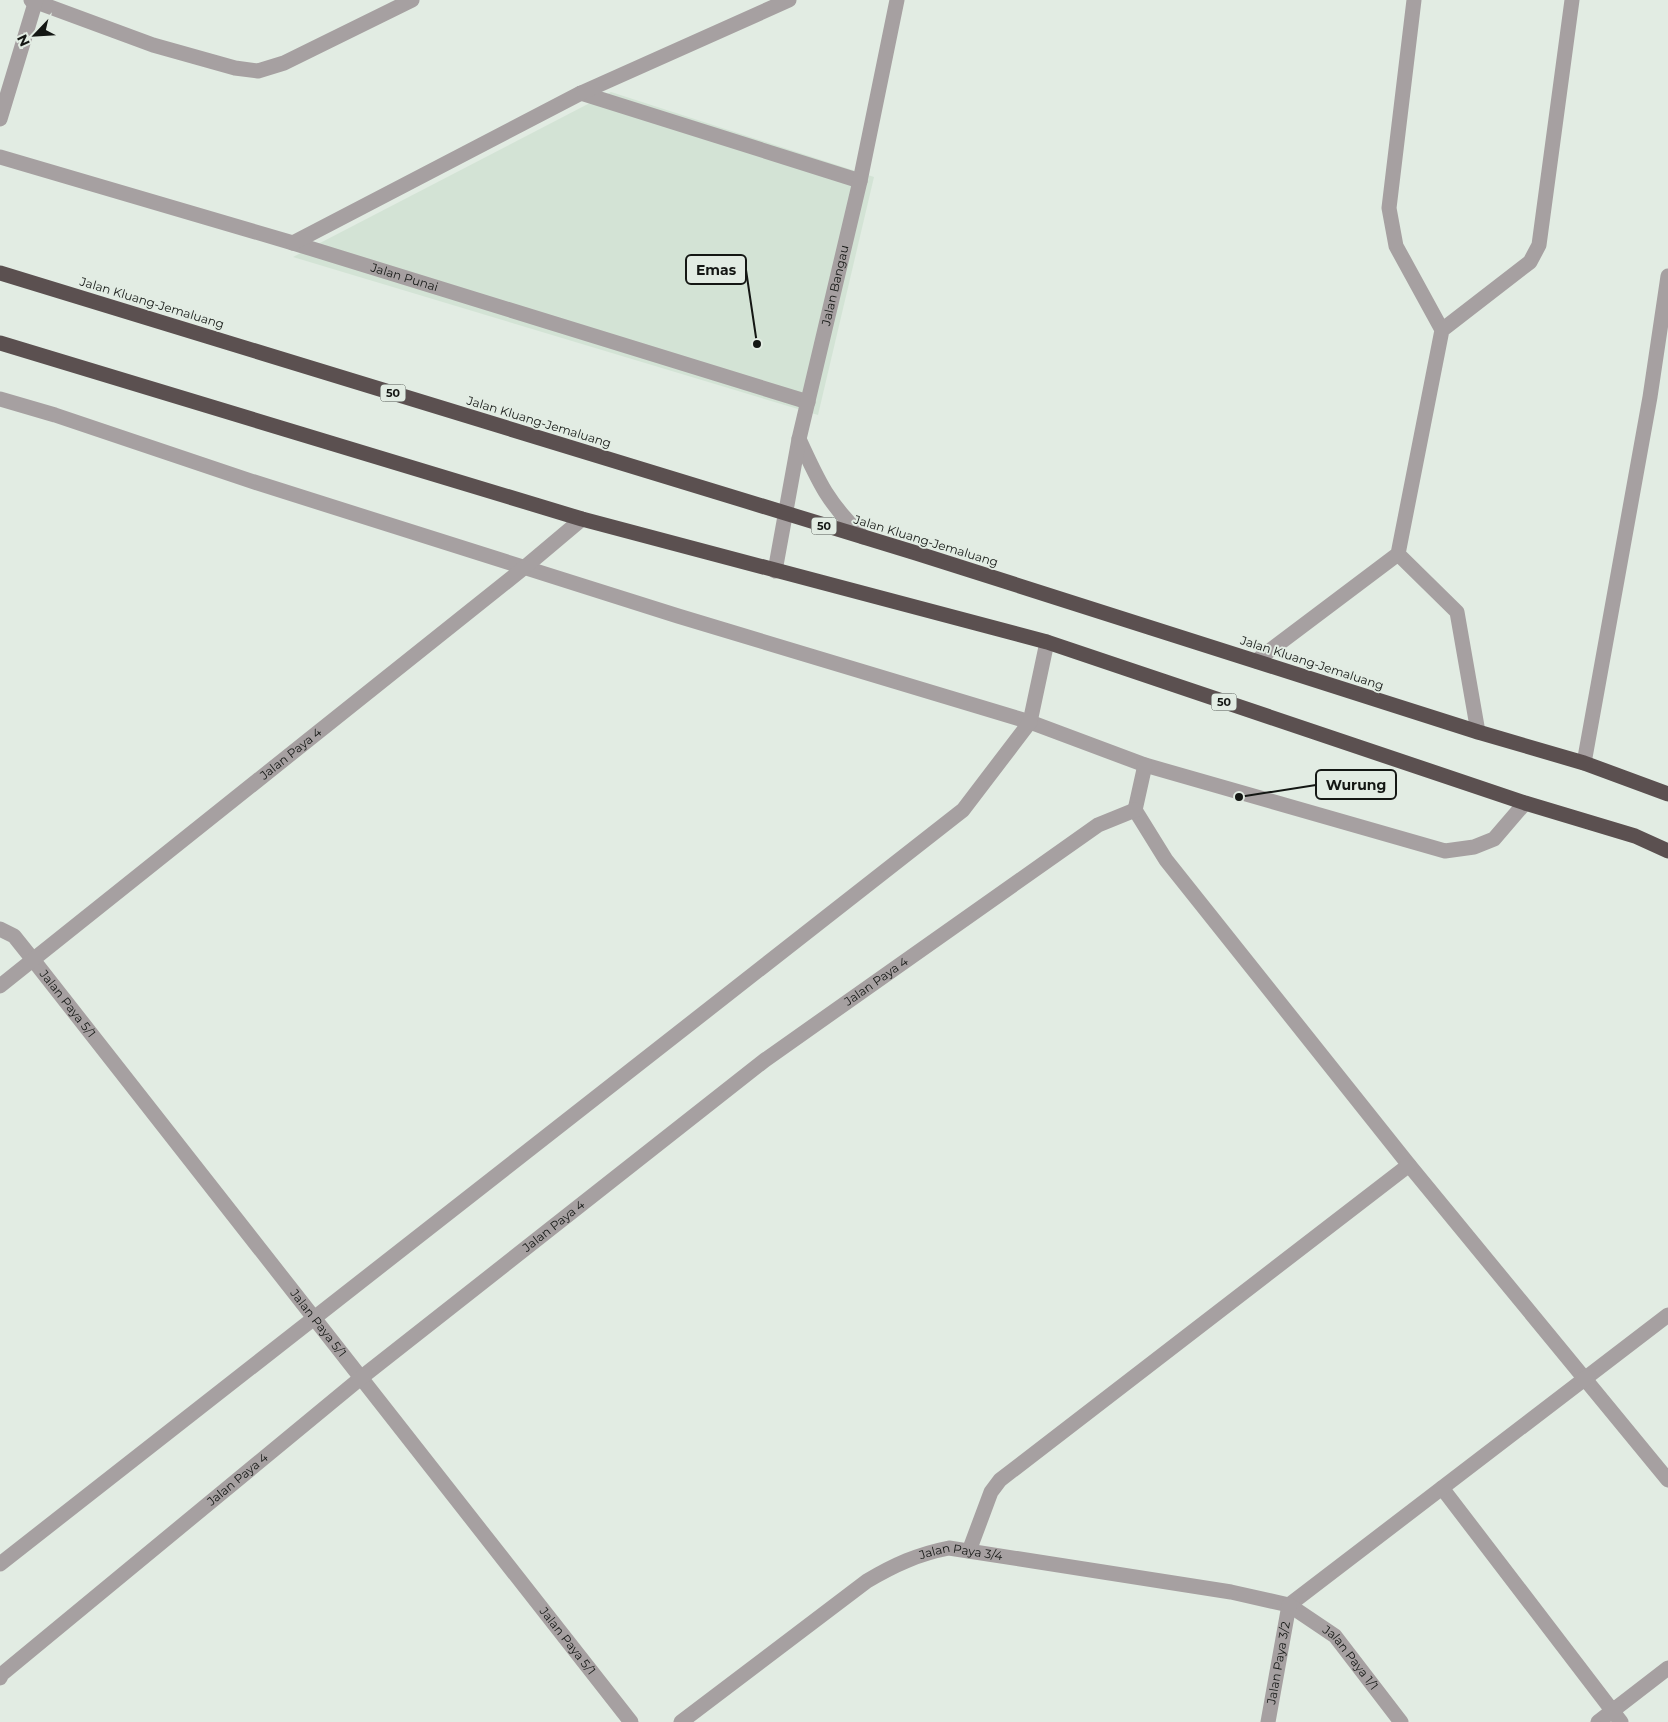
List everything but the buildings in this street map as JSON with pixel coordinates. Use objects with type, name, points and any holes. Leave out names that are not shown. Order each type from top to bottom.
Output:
[{"type":"highway","name":"Jalan Kluang-Jemaluang","points":[[0,273],[863,537],[1478,732],[1584,763],[1668,794]]},
{"type":"highway","name":"50","points":[[0,343],[582,519],[1047,642],[1526,803],[1634,836],[1668,851]]},
{"type":"street","points":[[0,119],[34,0],[153,45],[235,68],[258,71],[284,62],[412,0]]},
{"type":"street","points":[[293,243],[581,93],[789,0]]},
{"type":"street","name":"Jalan Bangau","points":[[775,570],[799,439],[860,182],[897,0]]},
{"type":"street","points":[[1256,661],[1398,554],[1442,330],[1396,246],[1389,208],[1414,0]]},
{"type":"street","points":[[1442,330],[1530,262],[1539,246],[1572,0]]},
{"type":"street","points":[[581,93],[860,182]]},
{"type":"street","name":"Jalan Punai","points":[[0,157],[293,243],[808,402]]},
{"type":"street","points":[[1584,763],[1650,397],[1668,276]]},
{"type":"street","points":[[0,399],[55,415],[261,484],[678,616],[1030,722],[1144,765],[1445,851],[1474,847],[1494,839],[1526,803]]},
{"type":"street","points":[[799,439],[827,497],[863,537]]},
{"type":"street","name":"Jalan Paya 4","points":[[0,986],[34,961],[525,567],[582,519]]},
{"type":"street","points":[[1398,554],[1456,612],[1478,732]]},
{"type":"street","points":[[0,1564],[963,810],[1030,722],[1047,642]]},
{"type":"street","points":[[1144,765],[1135,810],[1166,860],[1410,1165],[1668,1480]]},
{"type":"street","name":"Jalan Paya 4","points":[[0,1678],[10,1667],[362,1376],[765,1060],[1098,825],[1135,810]]},
{"type":"street","name":"Jalan Paya 5/1","points":[[0,929],[14,936],[34,961],[362,1376],[631,1722]]},
{"type":"street","points":[[969,1551],[991,1492],[1000,1480],[1410,1165]]},
{"type":"street","points":[[1289,1605],[1668,1315]]},
{"type":"street","points":[[1442,1488],[1617,1716]]},
{"type":"street","name":"Jalan Paya 3/4","points":[[681,1722],[873,1577],[893,1565],[923,1553],[949,1548],[1231,1592],[1289,1605]]},
{"type":"street","name":"Jalan Paya 3/2","points":[[1268,1722],[1289,1605]]},
{"type":"street","name":"Jalan Paya 1/1","points":[[1289,1605],[1335,1636],[1401,1722]]},
{"type":"street","points":[[1598,1722],[1617,1716],[1668,1668]]},
{"type":"shaded area","points":[[611,92],[874,177],[818,415],[293,257]]},
{"type":"place","name":"Emas","points":[[757,344]]},
{"type":"place","name":"Wurung","points":[[1239,797]]}]
